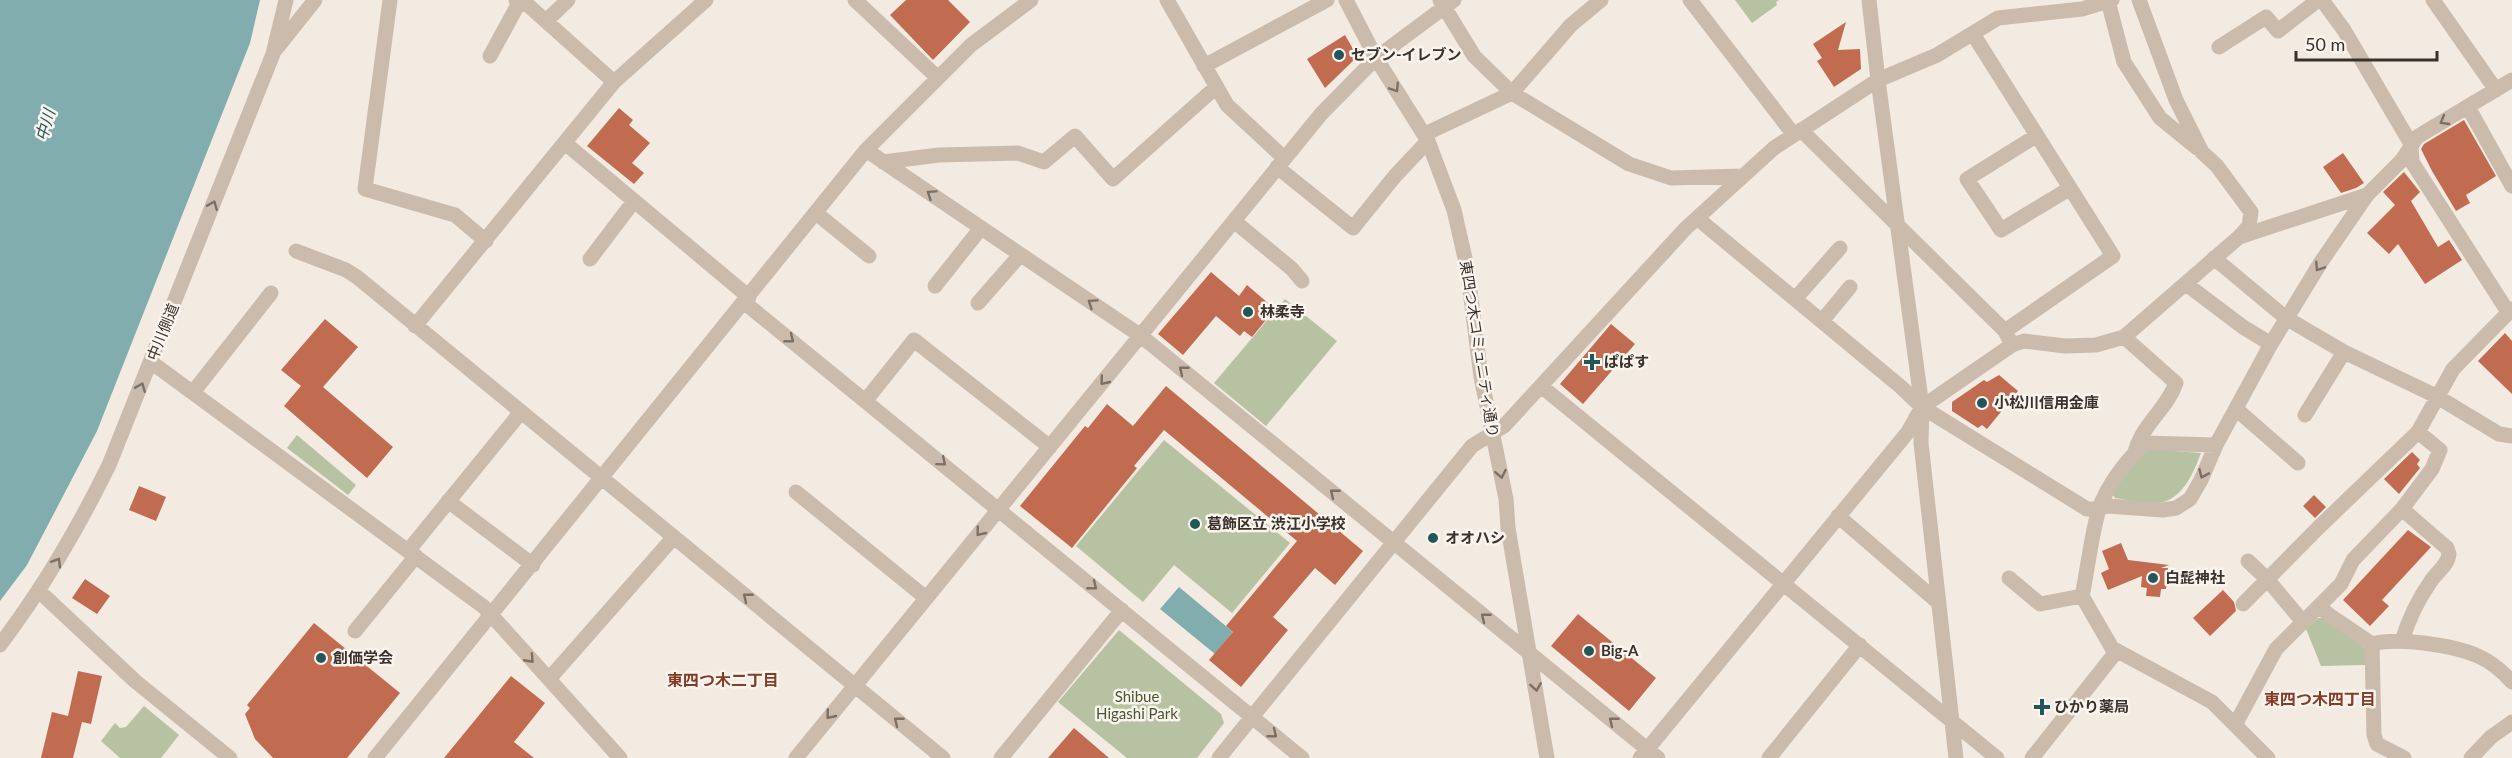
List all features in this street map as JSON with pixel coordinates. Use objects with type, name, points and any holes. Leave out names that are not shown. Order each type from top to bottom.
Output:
[{"type":"street","name":"中川側道","points":[[0,645],[40,592],[80,524],[109,465],[273,54],[286,0]]},
{"type":"street","points":[[273,54],[315,0]]},
{"type":"street","points":[[390,0],[364,189],[455,215],[486,241]]},
{"type":"street","points":[[546,21],[568,0]]},
{"type":"street","points":[[415,326],[566,143],[614,81],[706,0]]},
{"type":"street","points":[[855,0],[938,78]]},
{"type":"street","points":[[1167,0],[1215,88],[1227,105],[1280,163],[1353,228],[1426,138],[1512,93],[1571,25],[1600,0]]},
{"type":"street","points":[[1204,66],[1327,0]]},
{"type":"street","name":"東四つ木コミュニティ通り","points":[[1346,0],[1376,58],[1426,138],[1454,210],[1467,267],[1481,377],[1506,498],[1508,528],[1547,758]]},
{"type":"street","points":[[1219,758],[1472,446],[1504,426],[1697,218],[1774,148],[1797,133],[1878,80],[1937,55],[1998,18],[2082,9],[2110,1],[2124,62],[2160,118],[2217,166],[2251,212],[2249,226],[2124,337],[2096,345],[2065,346],[2008,338],[1898,228],[1797,133],[1690,0]]},
{"type":"street","points":[[1869,0],[1922,407],[1921,443],[1956,758]]},
{"type":"street","points":[[2139,0],[2176,100],[2202,152]]},
{"type":"street","points":[[2219,47],[2266,17],[2278,31],[2320,0],[2343,30],[2411,144],[2412,162],[2510,311],[2453,369],[2418,432],[2243,604]]},
{"type":"street","points":[[2433,0],[2496,90]]},
{"type":"street","points":[[490,56],[518,1],[546,21],[614,81]]},
{"type":"street","points":[[796,758],[1320,114],[1376,58],[1446,2],[1474,56],[1512,93],[1629,164],[1671,178],[1742,176]]},
{"type":"street","points":[[375,758],[603,479],[866,150],[971,45],[1022,3]]},
{"type":"street","points":[[866,150],[1141,336],[1530,654],[1649,755],[1783,582],[1908,432],[1922,407],[2113,256],[1973,34]]},
{"type":"street","points":[[1697,218],[1922,407],[2087,509],[2108,506],[2163,510],[2176,508],[2190,499],[2216,445],[2286,318],[2367,195],[2402,160],[2417,137],[2512,80]]},
{"type":"street","points":[[884,162],[939,155],[1018,153],[1044,162],[1075,136],[1113,179],[1215,88]]},
{"type":"street","points":[[2468,107],[2512,186]]},
{"type":"street","points":[[2036,136],[1967,179],[2001,230],[2069,189]]},
{"type":"street","points":[[566,143],[866,400],[1302,758]]},
{"type":"street","points":[[2239,237],[2367,195]]},
{"type":"street","points":[[590,259],[634,201]]},
{"type":"street","points":[[816,213],[869,256]]},
{"type":"street","points":[[1234,221],[1292,269],[1302,281]]},
{"type":"street","points":[[935,286],[981,228]]},
{"type":"street","points":[[1795,299],[1840,248]]},
{"type":"street","points":[[296,251],[346,270],[357,277],[943,758]]},
{"type":"street","points":[[978,303],[1020,255]]},
{"type":"street","points":[[2214,258],[2286,318],[2344,352],[2436,396],[2499,434],[2512,436]]},
{"type":"street","points":[[2186,284],[2243,327],[2271,344]]},
{"type":"street","points":[[1822,321],[1850,287]]},
{"type":"street","points":[[194,391],[271,293]]},
{"type":"street","points":[[2124,337],[2176,383],[2173,392],[2139,436],[2135,452]]},
{"type":"street","points":[[866,400],[914,340],[1050,447]]},
{"type":"street","points":[[2305,415],[2344,352]]},
{"type":"street","points":[[151,362],[194,391],[484,607],[620,758]]},
{"type":"street","points":[[1541,386],[1997,758]]},
{"type":"street","points":[[2236,409],[2298,463]]},
{"type":"street","points":[[355,631],[448,501],[521,412]]},
{"type":"street","points":[[2235,725],[2276,649],[2341,584],[2353,560],[2402,509],[2432,469],[2440,450],[2418,432]]},
{"type":"street","points":[[2216,445],[2144,443],[2135,452],[2113,480],[2099,509],[2082,596],[2116,652],[2212,702],[2268,758]]},
{"type":"street","points":[[796,492],[926,598]]},
{"type":"street","points":[[448,501],[533,565]]},
{"type":"street","points":[[2402,509],[2447,548],[2449,554],[2446,563],[2430,582],[2402,641]]},
{"type":"street","points":[[1838,516],[1940,603]]},
{"type":"street","points":[[549,679],[674,537]]},
{"type":"street","points":[[2248,561],[2267,579],[2303,622]]},
{"type":"street","points":[[2009,578],[2040,604],[2082,596]]},
{"type":"street","points":[[40,592],[135,681],[223,756]]},
{"type":"street","points":[[2319,606],[2372,645]]},
{"type":"street","points":[[1001,758],[1122,610]]},
{"type":"street","points":[[2372,645],[2402,641],[2454,649],[2477,656],[2496,666],[2512,681]]},
{"type":"street","points":[[1769,758],[1860,645]]},
{"type":"street","points":[[2372,645],[2374,735],[2377,744],[2404,758]]},
{"type":"street","points":[[2032,758],[2116,652]]},
{"type":"street","points":[[2476,756],[2491,737],[2512,722]]},
{"type":"green space","points":[[1735,0],[1779,0],[1776,2],[1777,5],[1752,23]]},
{"type":"green space","points":[[1285,299],[1337,341],[1266,426],[1214,383]]},
{"type":"green space","points":[[297,435],[356,485],[348,495],[287,448]]},
{"type":"green space","points":[[1164,440],[1290,543],[1232,613],[1174,565],[1143,602],[1076,546]]},
{"type":"green space","points":[[2147,449],[2201,453],[2190,478],[2180,492],[2166,501],[2152,503],[2115,498],[2111,492]]},
{"type":"green space","points":[[2318,618],[2324,618],[2366,649],[2365,665],[2321,666],[2306,629]]},
{"type":"green space","name":"Shibue Higashi Park","points":[[1119,630],[1221,714],[1224,723],[1197,758],[1127,758],[1058,702]]},
{"type":"green space","points":[[144,706],[179,735],[161,758],[120,758],[101,741],[115,723],[120,728],[126,727]]},
{"type":"water","name":"中川","points":[[0,0],[260,0],[250,43],[97,431],[27,565],[0,601]]},
{"type":"water","points":[[1179,587],[1233,632],[1215,654],[1160,609]]},
{"type":"building","points":[[906,0],[948,0],[970,22],[933,60],[890,15]]},
{"type":"building","points":[[1846,22],[1838,50],[1860,49],[1861,69],[1834,87],[1817,61],[1822,58],[1813,44]]},
{"type":"building","points":[[1345,35],[1356,54],[1354,60],[1325,88],[1307,59]]},
{"type":"building","points":[[619,108],[633,120],[629,125],[650,143],[632,163],[644,173],[634,184],[587,146]]},
{"type":"building","points":[[2464,120],[2496,176],[2466,195],[2470,203],[2456,211],[2421,149],[2424,144]]},
{"type":"building","points":[[2343,153],[2364,183],[2341,193],[2323,167]]},
{"type":"building","points":[[2404,172],[2420,192],[2411,201],[2438,247],[2449,240],[2462,260],[2425,284],[2398,244],[2389,254],[2367,233],[2395,205],[2383,192]]},
{"type":"building","points":[[1211,272],[1239,296],[1247,285],[1275,309],[1252,337],[1244,331],[1240,336],[1216,316],[1183,355],[1158,334]]},
{"type":"building","points":[[325,319],[358,347],[323,387],[393,447],[367,478],[284,406],[301,386],[281,370]]},
{"type":"building","points":[[1611,324],[1635,344],[1583,404],[1560,384]]},
{"type":"building","points":[[2505,333],[2512,341],[2512,394],[2478,361]]},
{"type":"building","points":[[1999,375],[2018,391],[1987,429],[1982,425],[1978,428],[1952,411],[1952,402],[1984,380],[1987,382]]},
{"type":"building","points":[[1166,386],[1363,551],[1335,585],[1315,568],[1273,617],[1288,630],[1241,687],[1209,660],[1233,632],[1226,626],[1297,541],[1164,430],[1134,466],[1137,468],[1072,548],[1020,506],[1085,426],[1088,428],[1107,404],[1133,426]]},
{"type":"building","points":[[2412,452],[2420,460],[2417,464],[2420,468],[2399,494],[2384,479]]},
{"type":"building","points":[[139,486],[166,497],[156,521],[129,510]]},
{"type":"building","points":[[2314,495],[2326,507],[2315,518],[2303,506]]},
{"type":"building","points":[[2408,530],[2431,547],[2382,600],[2389,606],[2370,626],[2343,600]]},
{"type":"building","points":[[2121,543],[2128,560],[2169,565],[2161,568],[2168,568],[2166,589],[2161,589],[2160,597],[2146,596],[2147,588],[2141,587],[2142,576],[2108,590],[2101,573],[2109,569],[2102,551]]},
{"type":"building","points":[[85,579],[110,596],[97,614],[72,598]]},
{"type":"building","points":[[2223,590],[2234,602],[2236,611],[2210,636],[2193,618]]},
{"type":"building","points":[[1578,614],[1656,678],[1629,711],[1551,646]]},
{"type":"building","name":"創価学会","points":[[314,623],[400,693],[347,758],[273,758],[255,739],[245,714],[250,708],[247,705]]},
{"type":"building","points":[[78,671],[102,676],[91,724],[82,722],[73,758],[41,758],[52,712],[68,716]]},
{"type":"building","points":[[511,676],[545,703],[514,742],[534,758],[444,758]]},
{"type":"building","points":[[1074,728],[1109,758],[1048,758]]},
{"type":"place","name":"セブン-イレブン","points":[[1339,55]]},
{"type":"place","name":"林柔寺","points":[[1248,312]]},
{"type":"place","name":"ぱぱす","points":[[1592,362]]},
{"type":"place","name":"小松川信用金庫","points":[[1982,403]]},
{"type":"place","name":"葛飾区立 渋江小学校","points":[[1195,524]]},
{"type":"place","name":"オオハシ","points":[[1433,538]]},
{"type":"place","name":"白髭神社","points":[[2153,578]]},
{"type":"place","name":"Big-A","points":[[1589,651]]},
{"type":"place","name":"創価学会","points":[[321,658]]},
{"type":"place","name":"ひかり薬局","points":[[2042,707]]},
{"type":"district","name":"東四つ木二丁目","points":[[723,680]]},
{"type":"district","name":"東四つ木四丁目","points":[[2320,699]]}]
